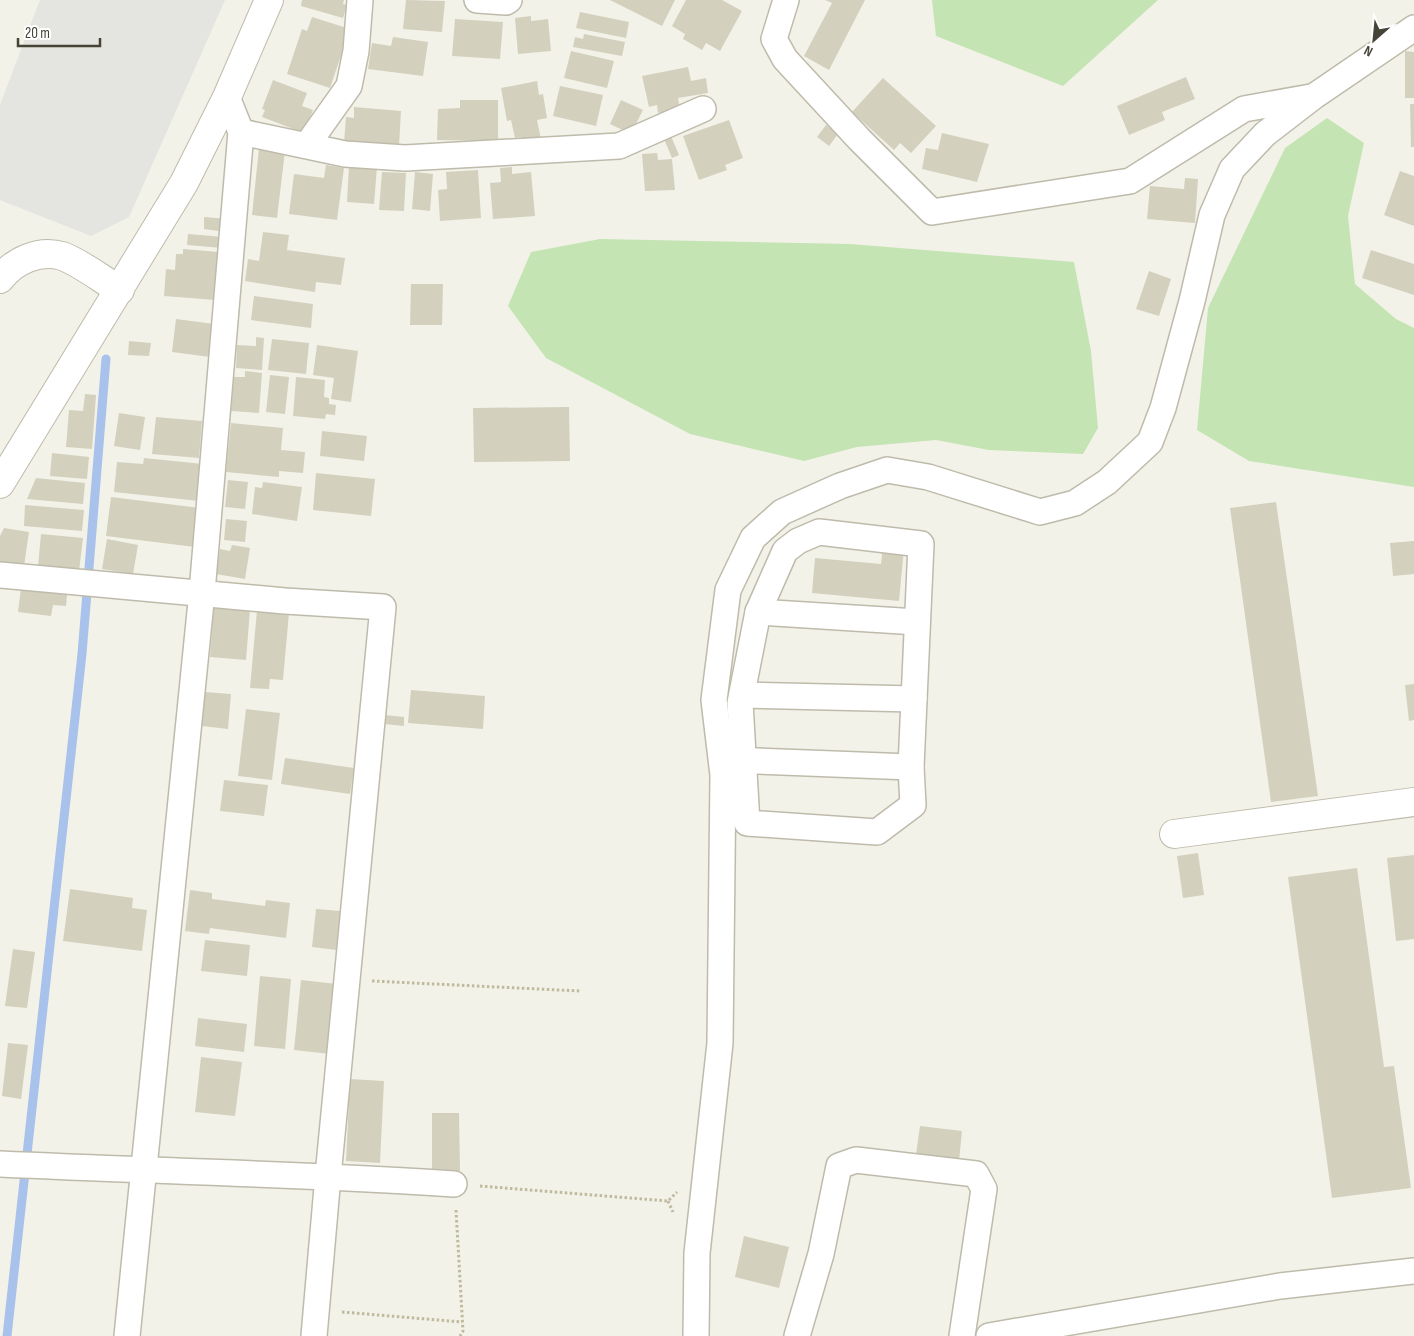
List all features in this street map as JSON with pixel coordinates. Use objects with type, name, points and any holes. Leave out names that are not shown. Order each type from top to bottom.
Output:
[{"type":"street","points":[[0,484],[184,183],[227,97],[269,0]]},
{"type":"street","points":[[307,145],[349,86],[356,51],[360,0]]},
{"type":"street","points":[[477,0],[506,2],[508,0]]},
{"type":"street","points":[[786,0],[774,40],[785,59],[859,139],[932,212],[1130,181],[1244,109],[1313,97]]},
{"type":"street","points":[[696,1336],[697,1253],[720,1043],[723,775],[732,760],[740,703],[758,612],[785,552],[798,541],[819,532],[921,544],[911,767],[913,805],[877,832],[747,823],[732,760],[714,700],[728,590],[753,538],[782,512],[840,486],[887,470],[928,477],[1040,512],[1075,503],[1107,482],[1150,442],[1163,408],[1192,302],[1212,215],[1232,169],[1265,134],[1313,97],[1414,28]]},
{"type":"street","points":[[127,1336],[202,592],[241,132],[227,97]]},
{"type":"street","points":[[241,132],[345,154],[405,158],[619,146],[703,109]]},
{"type":"street","points":[[0,279],[10,266],[33,256],[62,256],[120,290]]},
{"type":"street","points":[[0,575],[284,601],[383,607],[314,1336]]},
{"type":"street","points":[[758,612],[917,622]]},
{"type":"street","points":[[742,695],[914,699]]},
{"type":"street","points":[[732,760],[911,767]]},
{"type":"street","points":[[1174,834],[1414,802]]},
{"type":"street","points":[[797,1336],[821,1254],[839,1166],[856,1160],[976,1174],[984,1189],[962,1336]]},
{"type":"street","points":[[0,1164],[143,1171],[328,1176],[454,1184]]},
{"type":"street","points":[[989,1336],[1280,1286],[1414,1271]]},
{"type":"path","points":[[347,980],[580,991]]},
{"type":"path","points":[[460,1336],[463,1331],[454,1184],[668,1201]]},
{"type":"path","points":[[317,1309],[462,1322]]},
{"type":"green space","points":[[932,0],[1158,0],[1063,86],[936,36]]},
{"type":"green space","points":[[1327,118],[1364,143],[1348,216],[1355,284],[1396,319],[1414,328],[1414,487],[1249,461],[1197,430],[1208,308],[1285,148]]},
{"type":"green space","points":[[600,239],[850,244],[1074,262],[1091,351],[1098,428],[1083,454],[989,450],[936,440],[857,447],[804,461],[690,434],[546,358],[508,306],[531,252]]},
{"type":"shaded area","points":[[40,0],[225,0],[129,217],[91,236],[0,200],[0,105]]},
{"type":"building","points":[[302,0],[344,0],[343,4],[347,5],[343,18],[301,6]]},
{"type":"building","points":[[406,0],[445,1],[442,32],[403,29]]},
{"type":"building","points":[[610,0],[675,0],[662,26]]},
{"type":"building","points":[[686,0],[722,0],[742,11],[720,51],[706,43],[702,50],[683,39],[685,34],[672,26]]},
{"type":"building","points":[[825,0],[865,0],[829,70],[804,56],[832,3]]},
{"type":"building","points":[[580,12],[629,22],[626,38],[576,28]]},
{"type":"building","points":[[531,16],[531,21],[548,19],[551,51],[518,54],[515,18]]},
{"type":"building","points":[[312,17],[350,29],[330,88],[287,74],[302,29],[307,31]]},
{"type":"building","points":[[455,19],[503,22],[500,59],[452,56]]},
{"type":"building","points":[[584,34],[625,42],[622,56],[573,47],[575,37],[583,39]]},
{"type":"building","points":[[393,37],[428,42],[423,76],[368,69],[372,43],[391,46]]},
{"type":"building","points":[[571,51],[614,61],[607,88],[564,78]]},
{"type":"building","points":[[1405,51],[1414,52],[1414,98],[1405,98]]},
{"type":"building","points":[[688,67],[691,81],[706,78],[708,93],[678,98],[680,109],[658,113],[657,105],[649,107],[642,76]]},
{"type":"building","points":[[1186,77],[1195,99],[1162,112],[1165,120],[1129,135],[1117,106]]},
{"type":"building","points":[[883,78],[936,126],[911,153],[900,143],[894,150],[852,112]]},
{"type":"building","points":[[273,80],[307,93],[302,106],[313,110],[304,133],[262,117],[265,110],[262,109]]},
{"type":"building","points":[[537,81],[539,95],[543,94],[547,118],[537,120],[542,144],[523,147],[521,137],[515,138],[511,120],[507,121],[501,88]]},
{"type":"building","points":[[560,86],[603,95],[596,126],[553,116]]},
{"type":"building","points":[[460,100],[498,100],[498,141],[437,140],[438,109],[460,108]]},
{"type":"building","points":[[621,100],[643,110],[631,134],[610,124]]},
{"type":"building","points":[[1410,104],[1414,104],[1414,147],[1411,147]]},
{"type":"building","points":[[354,107],[401,111],[399,146],[344,143],[346,117],[354,118]]},
{"type":"building","points":[[729,120],[743,158],[725,165],[727,170],[699,180],[683,136]]},
{"type":"building","points":[[826,125],[838,134],[829,146],[817,137]]},
{"type":"building","points":[[942,133],[989,144],[977,182],[922,169],[926,148],[938,150]]},
{"type":"building","points":[[671,136],[679,155],[672,158],[664,139]]},
{"type":"building","points":[[259,148],[285,151],[277,218],[252,215]]},
{"type":"building","points":[[657,153],[658,160],[672,159],[675,190],[645,191],[642,154]]},
{"type":"building","points":[[326,165],[344,168],[337,220],[289,214],[294,174],[324,178]]},
{"type":"building","points":[[349,166],[377,167],[374,204],[347,202]]},
{"type":"building","points":[[512,167],[512,174],[531,172],[535,216],[493,219],[490,183],[501,182],[500,168]]},
{"type":"building","points":[[478,170],[481,218],[440,221],[438,190],[447,189],[446,172]]},
{"type":"building","points":[[1400,171],[1414,176],[1414,226],[1384,215]]},
{"type":"building","points":[[382,172],[406,173],[404,211],[379,210]]},
{"type":"building","points":[[415,172],[433,174],[430,211],[412,209]]},
{"type":"building","points":[[1185,178],[1198,179],[1195,223],[1147,219],[1150,186],[1184,189]]},
{"type":"building","points":[[204,217],[228,219],[226,232],[204,229]]},
{"type":"building","points":[[263,232],[289,235],[287,250],[345,258],[341,285],[316,282],[315,292],[245,281],[248,259],[259,261]]},
{"type":"building","points":[[188,234],[223,237],[222,248],[187,245]]},
{"type":"building","points":[[183,249],[219,252],[215,300],[164,296],[166,269],[175,270],[176,254],[183,254]]},
{"type":"building","points":[[1371,250],[1414,264],[1414,295],[1362,278]]},
{"type":"building","points":[[1149,271],[1171,279],[1159,316],[1136,309]]},
{"type":"building","points":[[411,284],[443,284],[442,325],[410,325]]},
{"type":"building","points":[[254,296],[313,304],[311,328],[251,320]]},
{"type":"building","points":[[176,319],[214,324],[210,357],[172,352]]},
{"type":"building","points":[[256,337],[264,338],[262,370],[236,368],[237,345],[256,346]]},
{"type":"building","points":[[272,339],[309,343],[306,374],[268,370]]},
{"type":"building","points":[[129,341],[151,343],[149,356],[128,355]]},
{"type":"building","points":[[317,345],[358,351],[351,402],[331,399],[334,378],[313,375]]},
{"type":"building","points":[[245,371],[262,373],[259,413],[231,411],[234,377],[245,377]]},
{"type":"building","points":[[270,375],[289,377],[285,414],[266,412]]},
{"type":"building","points":[[296,377],[325,380],[324,397],[329,398],[329,404],[336,405],[335,415],[326,414],[325,419],[293,416]]},
{"type":"building","points":[[85,394],[96,395],[92,449],[66,447],[69,410],[83,411]]},
{"type":"building","points":[[569,407],[570,461],[474,462],[473,408]]},
{"type":"building","points":[[119,413],[145,417],[140,450],[114,446]]},
{"type":"building","points":[[156,417],[202,421],[199,458],[152,454]]},
{"type":"building","points":[[231,423],[283,428],[281,450],[305,452],[303,473],[279,471],[279,477],[226,472]]},
{"type":"building","points":[[322,431],[367,436],[364,461],[320,456]]},
{"type":"building","points":[[52,453],[89,457],[87,479],[50,476]]},
{"type":"building","points":[[144,458],[203,464],[199,501],[114,492],[117,462],[143,464]]},
{"type":"building","points":[[316,473],[375,479],[371,516],[313,510]]},
{"type":"building","points":[[36,478],[85,483],[83,504],[27,499]]},
{"type":"building","points":[[228,480],[248,482],[245,509],[225,507]]},
{"type":"building","points":[[263,482],[302,487],[297,521],[252,514],[255,487],[262,488]]},
{"type":"building","points":[[111,497],[200,508],[195,547],[106,536]]},
{"type":"building","points":[[1276,502],[1318,796],[1271,802],[1230,508]]},
{"type":"building","points":[[25,505],[84,510],[82,531],[24,526]]},
{"type":"building","points":[[226,519],[247,521],[245,542],[224,540]]},
{"type":"building","points":[[4,528],[29,532],[24,566],[0,563],[0,536]]},
{"type":"building","points":[[41,534],[83,538],[79,571],[38,566]]},
{"type":"building","points":[[107,539],[138,545],[133,574],[102,569]]},
{"type":"building","points":[[1414,541],[1414,574],[1393,576],[1390,543]]},
{"type":"building","points":[[232,545],[250,548],[245,579],[216,574],[220,549],[230,551]]},
{"type":"building","points":[[883,546],[904,548],[899,601],[812,593],[815,558],[881,564]]},
{"type":"building","points":[[21,588],[67,595],[66,606],[53,605],[51,616],[18,612]]},
{"type":"building","points":[[214,606],[250,610],[246,660],[210,657]]},
{"type":"building","points":[[257,610],[289,613],[283,680],[270,679],[269,689],[250,688]]},
{"type":"building","points":[[1414,684],[1414,720],[1409,721],[1405,685]]},
{"type":"building","points":[[411,690],[485,696],[483,729],[408,723]]},
{"type":"building","points":[[205,692],[231,694],[228,729],[202,726]]},
{"type":"building","points":[[246,709],[280,713],[272,780],[238,776]]},
{"type":"building","points":[[385,715],[404,717],[404,726],[384,724]]},
{"type":"building","points":[[285,758],[354,768],[350,794],[281,784]]},
{"type":"building","points":[[224,780],[268,785],[264,816],[220,811]]},
{"type":"building","points":[[1198,853],[1204,895],[1183,898],[1177,856]]},
{"type":"building","points":[[1414,855],[1414,939],[1396,941],[1387,858]]},
{"type":"building","points":[[1357,868],[1384,1067],[1394,1066],[1411,1188],[1332,1198],[1288,877]]},
{"type":"building","points":[[70,889],[133,898],[132,908],[147,910],[142,951],[63,941]]},
{"type":"building","points":[[190,890],[212,893],[212,899],[265,906],[266,900],[290,903],[286,938],[210,928],[209,934],[185,931]]},
{"type":"building","points":[[316,909],[340,911],[336,950],[312,947]]},
{"type":"building","points":[[205,940],[250,945],[247,976],[201,971]]},
{"type":"building","points":[[13,949],[35,952],[27,1008],[5,1006]]},
{"type":"building","points":[[260,976],[291,979],[285,1049],[254,1046]]},
{"type":"building","points":[[301,980],[337,984],[330,1054],[294,1050]]},
{"type":"building","points":[[198,1018],[247,1024],[244,1052],[195,1046]]},
{"type":"building","points":[[8,1043],[28,1045],[21,1099],[2,1096]]},
{"type":"building","points":[[201,1057],[242,1062],[235,1116],[195,1112]]},
{"type":"building","points":[[350,1079],[384,1081],[380,1163],[346,1161]]},
{"type":"building","points":[[432,1113],[459,1113],[460,1171],[432,1171]]},
{"type":"building","points":[[920,1126],[962,1131],[959,1161],[916,1155]]},
{"type":"building","points":[[744,1236],[789,1247],[779,1288],[735,1277]]},
{"type":"waterway","points":[[7,1336],[82,654],[106,359]]}]
